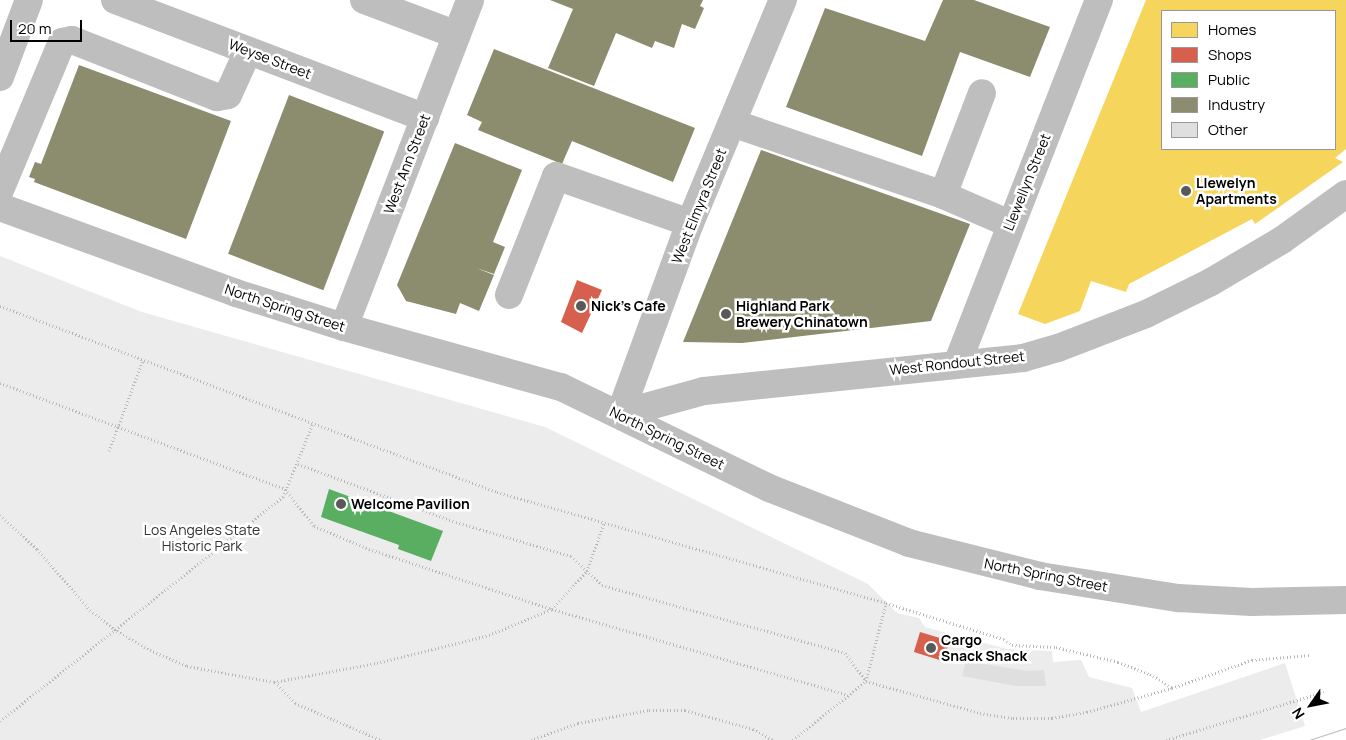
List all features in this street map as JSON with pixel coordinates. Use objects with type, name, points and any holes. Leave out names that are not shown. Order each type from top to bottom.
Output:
[{"type":"street","points":[[0,77],[29,0]]},
{"type":"street","name":"Weyse Street","points":[[115,0],[424,118]]},
{"type":"street","points":[[364,0],[457,35]]},
{"type":"street","name":"West Ann Street","points":[[344,327],[470,0]]},
{"type":"street","name":"West Elmyra Street","points":[[620,414],[690,223],[783,0]]},
{"type":"street","name":"Llewellyn Street","points":[[957,364],[1010,224],[1099,0]]},
{"type":"street","points":[[0,190],[62,42],[72,40],[217,97],[228,95],[248,50]]},
{"type":"street","points":[[943,195],[982,93]]},
{"type":"street","points":[[732,123],[943,195],[1010,224]]},
{"type":"street","points":[[508,294],[556,176],[690,223]]},
{"type":"street","name":"West Rondout Street","points":[[620,414],[704,391],[1023,358],[1146,314],[1211,282],[1282,240],[1346,194]]},
{"type":"street","name":"North Spring Street","points":[[0,206],[128,255],[344,327],[561,387],[769,488],[836,517],[909,543],[1040,576],[1178,598],[1252,602],[1346,600]]},
{"type":"path","points":[[0,306],[497,492],[886,603],[1004,639],[1012,645],[1056,647],[1118,662],[1150,674],[1172,688]]},
{"type":"path","points":[[109,451],[144,360]]},
{"type":"path","points":[[0,383],[285,489],[314,526],[423,569],[552,610],[848,695]]},
{"type":"path","points":[[0,721],[283,497],[298,464],[313,423]]},
{"type":"path","points":[[298,464],[456,522],[571,556],[602,585],[844,653],[866,681],[980,712],[1013,718],[1052,718],[1087,712],[1172,688],[1252,660],[1310,655]]},
{"type":"path","points":[[0,515],[37,549],[90,610],[114,629],[150,650],[187,666],[274,682],[377,663],[489,635],[552,610],[587,571],[604,522]]},
{"type":"path","points":[[793,740],[866,681],[886,603]]},
{"type":"path","points":[[274,682],[295,703],[381,740]]},
{"type":"path","points":[[1166,740],[1324,692]]},
{"type":"path","points":[[531,740],[578,723],[649,710],[685,710],[753,729],[773,740]]},
{"type":"green space","name":"Los Angeles State Historic Park","points":[[0,256],[142,312],[545,427],[868,584],[897,613],[919,618],[925,627],[1007,649],[1052,651],[1053,662],[1081,660],[1089,677],[1132,688],[1141,712],[1285,663],[1305,726],[1260,740],[0,740]]},
{"type":"building: Homes","name":"Llewelyn Apartments","points":[[1146,0],[1346,0],[1346,149],[1335,158],[1343,162],[1255,224],[1252,219],[1129,284],[1126,292],[1091,281],[1080,311],[1045,324],[1018,314]]},
{"type":"building: Shops","name":"Nick's Cafe","points":[[577,280],[602,290],[582,333],[561,322]]},
{"type":"building: Shops","name":"Cargo Snack Shack","points":[[920,632],[950,641],[944,661],[914,652]]},
{"type":"building: Public","points":[[329,489],[443,531],[431,561],[398,549],[399,545],[321,517]]},
{"type":"building: Industry","points":[[550,0],[703,0],[700,6],[704,8],[695,29],[682,24],[674,48],[655,41],[652,48],[616,33],[594,86],[548,68],[573,9]]},
{"type":"building: Industry","points":[[943,0],[974,0],[1050,27],[1030,77],[960,52],[922,156],[786,107],[825,8],[925,41]]},
{"type":"building: Industry","points":[[494,49],[695,128],[673,182],[572,141],[562,164],[478,130],[482,122],[467,115]]},
{"type":"building: Industry","points":[[79,65],[231,121],[186,239],[34,182],[35,179],[29,177],[35,162],[41,164]]},
{"type":"building: Industry","points":[[289,95],[384,132],[323,290],[228,254]]},
{"type":"building: Industry","points":[[455,143],[522,170],[493,242],[505,247],[494,274],[476,268],[494,275],[479,311],[460,303],[456,314],[406,301],[397,285]]},
{"type":"building: Industry","points":[[761,150],[970,224],[931,321],[742,343],[683,342]]},
{"type":"building: Other","points":[[966,661],[1028,671],[1044,670],[1046,686],[1016,686],[962,676]]},
{"type":"tram line","points":[[1309,740],[1346,728]]},
{"type":"place","name":"Llewelyn Apartments","points":[[1186,191]]},
{"type":"place","name":"Nick's Cafe","points":[[581,306]]},
{"type":"place","name":"Highland Park Brewery Chinatown","points":[[726,314]]},
{"type":"place","name":"Welcome Pavilion","points":[[341,504]]},
{"type":"place","name":"Cargo Snack Shack","points":[[931,648]]}]
